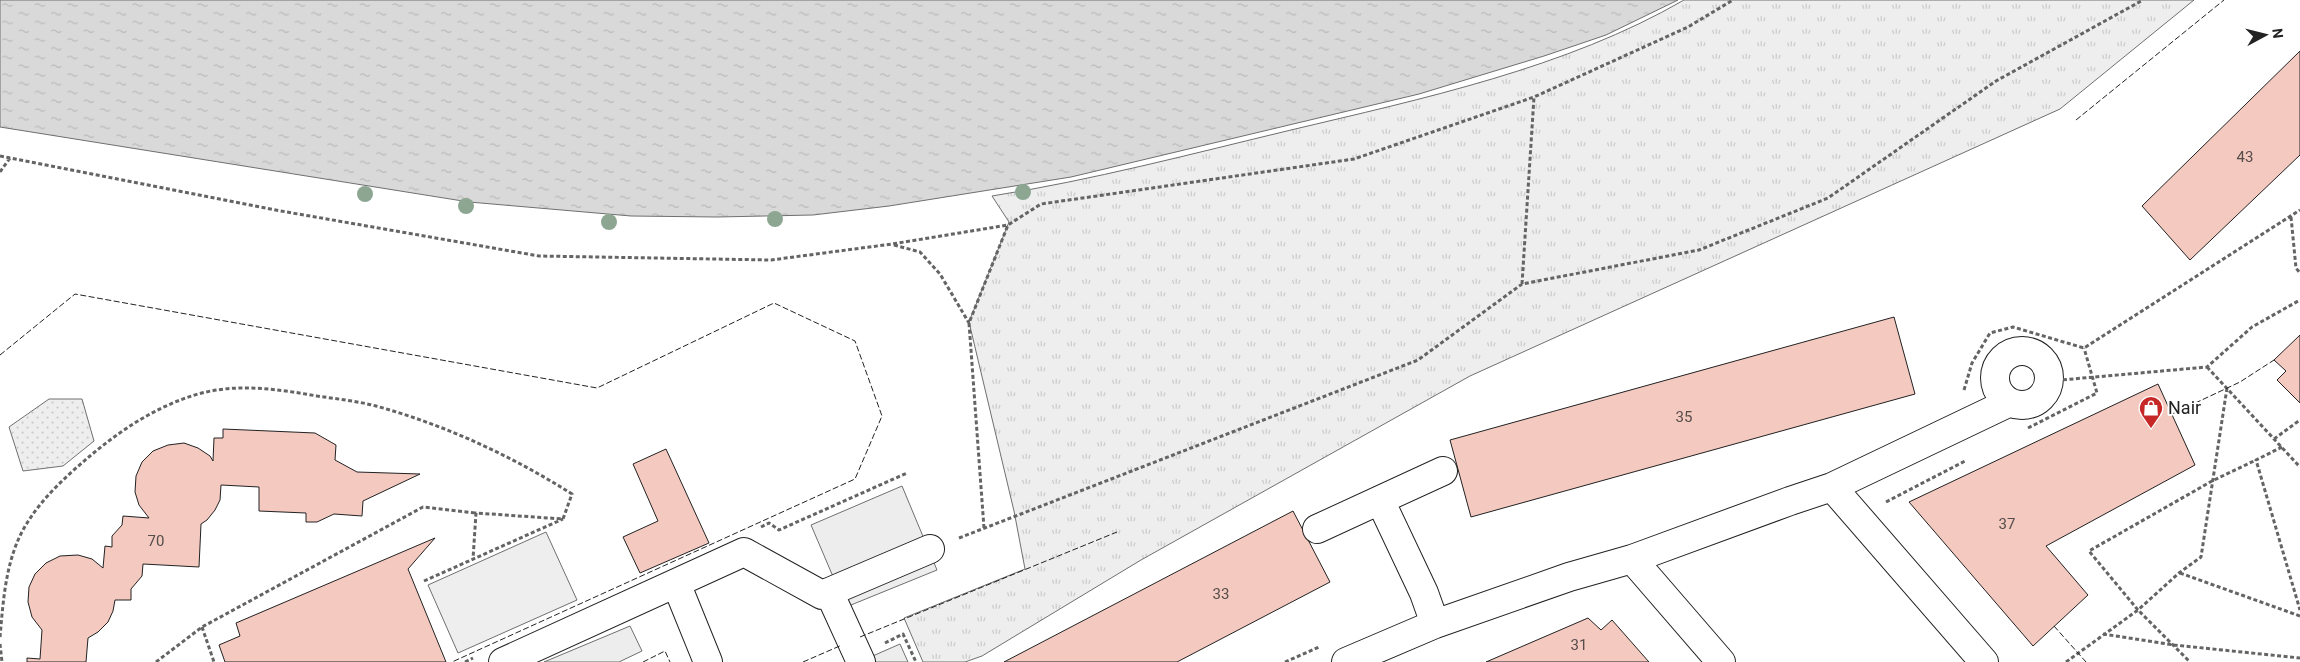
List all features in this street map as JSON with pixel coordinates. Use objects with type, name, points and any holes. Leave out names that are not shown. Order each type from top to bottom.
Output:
[{"type":"lane","points":[[1346,662],[1435,624],[1569,577],[1632,559],[1790,500],[1832,488],[2008,404],[2027,405],[2036,402],[2048,389],[2050,381],[2046,364],[2040,357],[2031,352],[2013,352],[2005,357],[1995,372],[1998,391],[2008,404]]},
{"type":"lane","points":[[1317,529],[1443,471]]},
{"type":"lane","points":[[1832,488],[1984,662]]},
{"type":"lane","points":[[1380,500],[1424,593],[1435,624]]},
{"type":"lane","points":[[503,662],[744,552],[822,595],[930,549]]},
{"type":"lane","points":[[1632,559],[1721,662]]},
{"type":"lane","points":[[676,582],[708,662]]},
{"type":"lane","points":[[829,592],[861,662]]},
{"type":"path","points":[[0,156],[281,211],[539,256],[771,260],[892,244],[1008,225],[1041,204],[1354,159],[1534,97],[1688,26],[1734,0]]},
{"type":"path","points":[[930,549],[1418,360],[1522,284],[1700,250],[1828,198],[1996,81],[2143,0]]},
{"type":"path","points":[[1522,284],[1534,97]]},
{"type":"path","points":[[0,172],[10,158]]},
{"type":"path","points":[[1963,391],[1972,363],[1990,333],[2013,327],[2084,348],[2300,210]]},
{"type":"path","points":[[2291,217],[2296,268],[2300,273]]},
{"type":"path","points":[[984,528],[969,323],[1008,225]]},
{"type":"path","points":[[892,244],[920,252],[940,274],[969,323]]},
{"type":"path","points":[[2050,381],[2207,367],[2252,327],[2300,300]]},
{"type":"path","points":[[2027,429],[2097,393],[2084,348]]},
{"type":"path","points":[[2207,367],[2300,467]]},
{"type":"path","points":[[0,637],[5,587],[19,538],[43,501],[79,465],[113,437],[159,409],[198,394],[234,388],[274,388],[376,406],[475,441],[532,468],[572,494],[563,519],[424,581]]},
{"type":"path","points":[[2066,662],[2138,610],[2179,572],[2201,557],[2226,388]]},
{"type":"path","points":[[2274,439],[2300,420]]},
{"type":"path","points":[[2190,662],[2138,610],[2089,552],[2212,482],[2282,447]]},
{"type":"path","points":[[1882,508],[1888,500],[1966,460]]},
{"type":"path","points":[[2256,460],[2300,610]]},
{"type":"path","points":[[156,662],[202,626],[423,506],[476,513],[563,519]]},
{"type":"path","points":[[472,559],[476,513]]},
{"type":"path","points":[[2179,572],[2300,616]]},
{"type":"path","points":[[202,626],[214,662]]},
{"type":"path","points":[[2103,634],[2174,645],[2300,658]]},
{"type":"path","points":[[0,644],[2,662]]},
{"type":"green space","points":[[1684,0],[2194,0],[2060,109],[1470,376],[1141,560],[982,656],[965,662],[923,662],[904,618],[1025,569],[1014,511],[969,322],[1009,222],[992,196],[1030,190],[1142,166],[1391,106],[1492,79],[1592,45],[1639,24]]},
{"type":"green space","points":[[49,399],[82,399],[94,441],[63,466],[23,471],[9,427]]},
{"type":"green space","points":[[546,532],[577,600],[458,653],[428,585]]},
{"type":"shaded area","points":[[902,486],[937,570],[846,607],[811,525]]},
{"type":"shaded area","points":[[630,626],[642,651],[619,662],[544,662]]},
{"type":"shaded area","points":[[900,644],[908,662],[859,662]]},
{"type":"water","points":[[0,0],[1678,0],[1606,35],[1419,94],[1071,177],[889,206],[813,215],[717,217],[631,216],[469,202],[0,127]]},
{"type":"building","points":[[2300,51],[2300,155],[2190,260],[2142,206]]},
{"type":"building","points":[[1894,317],[1915,394],[1471,517],[1450,440]]},
{"type":"building","points":[[2300,335],[2300,403],[2277,380],[2286,371],[2274,360]]},
{"type":"building","points":[[2158,384],[2195,465],[2046,546],[2088,595],[2033,646],[1909,502]]},
{"type":"building","points":[[223,429],[315,433],[336,445],[335,460],[357,472],[420,474],[363,501],[362,516],[334,514],[317,522],[306,522],[306,513],[259,511],[259,487],[221,485],[220,500],[215,510],[201,524],[199,567],[143,564],[142,576],[131,589],[131,600],[115,600],[108,622],[98,632],[88,638],[86,662],[27,662],[27,658],[40,659],[42,630],[32,617],[28,602],[29,587],[35,574],[46,563],[60,556],[78,555],[92,559],[103,568],[105,546],[112,547],[112,536],[122,525],[123,516],[149,518],[139,505],[135,492],[136,476],[142,462],[153,451],[168,445],[184,443],[198,448],[210,456],[213,461],[214,438],[223,438]]},
{"type":"building","points":[[666,449],[709,543],[640,573],[623,537],[658,521],[633,464]]},
{"type":"building","points":[[1293,511],[1330,582],[1177,662],[1004,662]]},
{"type":"building","points":[[435,538],[408,569],[446,662],[225,662],[219,645],[240,636],[236,623]]},
{"type":"building","points":[[1588,618],[1601,630],[1612,620],[1649,662],[1486,662]]},
{"type":"fence","points":[[2076,120],[2224,0]]},
{"type":"fence","points":[[0,355],[75,294],[597,388],[774,303],[855,341],[882,416],[855,479],[452,662]]},
{"type":"fence","points":[[2172,414],[2240,382],[2274,360]]},
{"type":"fence","points":[[860,637],[1117,532]]},
{"type":"fence","points":[[2054,626],[2086,662]]},
{"type":"fence","points":[[803,662],[842,645]]},
{"type":"fence","points":[[643,662],[665,651],[670,662]]},
{"type":"place","name":"Nair","points":[[2151,429]]}]
